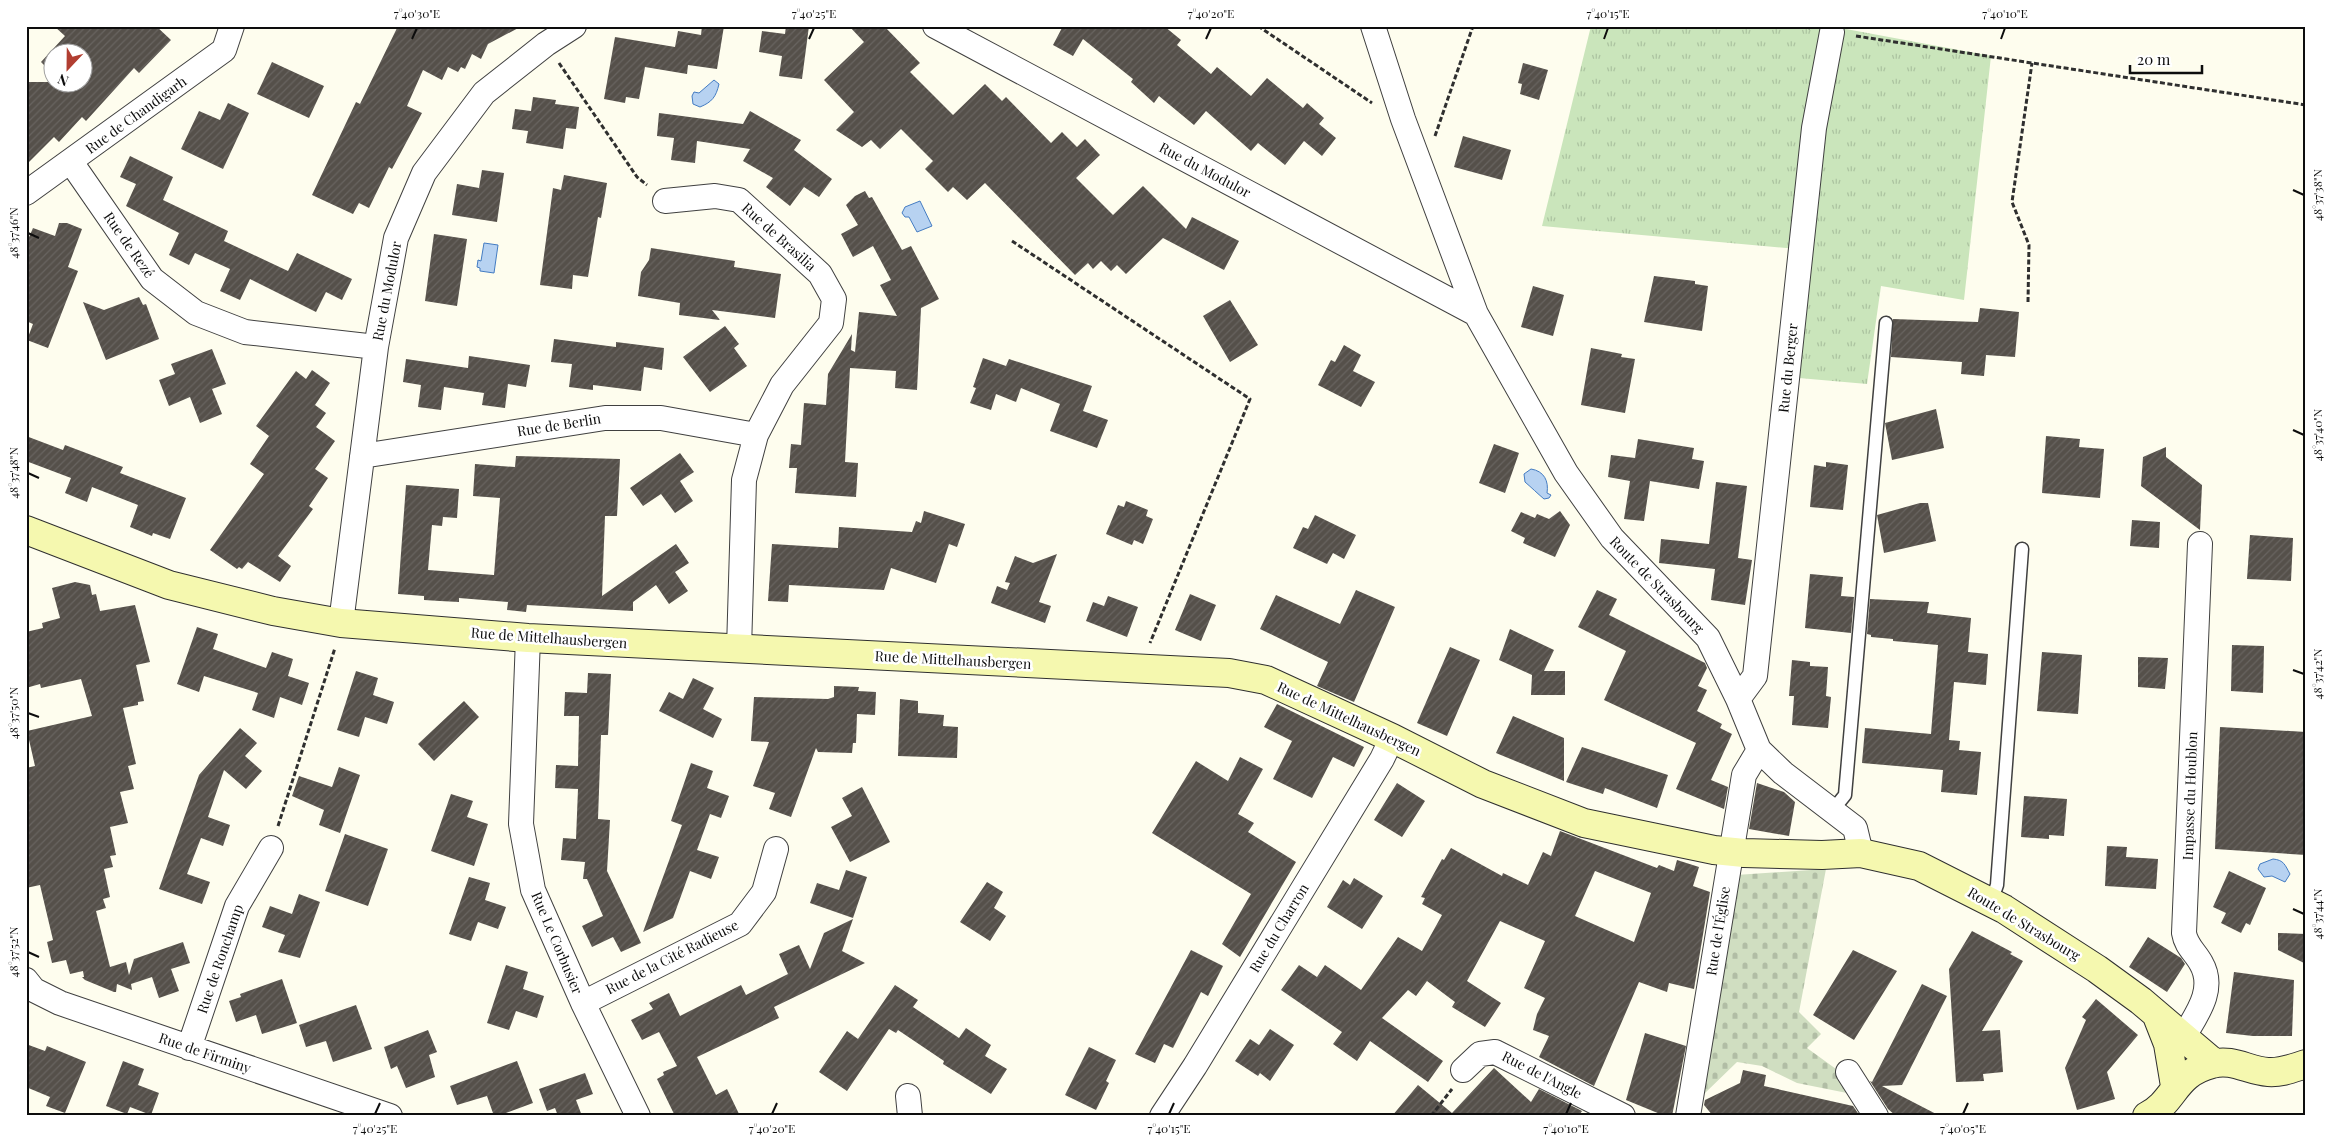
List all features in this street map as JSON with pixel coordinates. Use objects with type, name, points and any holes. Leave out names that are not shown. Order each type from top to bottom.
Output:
[{"type":"street","name":"Rue de Chandigarh","points":[[26,193],[224,50],[232,26]]},
{"type":"street","name":"Rue du Modulor","points":[[341,624],[376,346],[396,238],[424,173],[484,93],[546,44],[574,26]]},
{"type":"street","name":"Rue du Modulor","points":[[934,26],[1476,314]]},
{"type":"street","name":"Route de Strasbourg","points":[[1372,26],[1403,119],[1476,314],[1566,473],[1612,538],[1708,638],[1738,699],[1759,750],[1783,773],[1855,828],[1862,853],[1919,866],[1991,902],[2097,969],[2141,1001],[2214,1063]]},
{"type":"street","name":"Rue du Berger","points":[[1738,699],[1755,676],[1814,128],[1832,32]]},
{"type":"street","name":"Rue de Rezé","points":[[71,162],[152,279],[196,313],[245,332],[376,346]]},
{"type":"street","name":"Rue de Brasilia","points":[[665,201],[714,196],[739,200],[820,274],[834,299],[831,323],[782,385],[756,435],[744,480],[739,649]]},
{"type":"street","name":"Rue de Berlin","points":[[362,456],[605,418],[661,418],[756,435]]},
{"type":"street","name":"Rue de Mittelhausbergen","points":[[26,530],[169,585],[273,612],[341,624],[528,638],[1229,673],[1266,680],[1392,738],[1482,784],[1584,823],[1731,852],[1822,855],[1862,853]]},
{"type":"street","name":"Impasse du Houblon","points":[[2184,1036],[2203,1003],[2207,988],[2205,973],[2201,963],[2186,944],[2184,933],[2200,544]]},
{"type":"street","name":"Rue Le Corbusier","points":[[528,638],[521,824],[534,890],[583,1003],[638,1116]]},
{"type":"street","name":"Rue du Charron","points":[[1162,1116],[1195,1066],[1372,776],[1392,738]]},
{"type":"street","name":"Rue de l'Église","points":[[1688,1116],[1744,775],[1759,750]]},
{"type":"street","name":"Rue de Ronchamp","points":[[189,1048],[237,906],[271,848]]},
{"type":"street","name":"Rue de la Cité Radieuse","points":[[583,1003],[740,924],[764,892],[776,850]]},
{"type":"street","name":"Rue de Firminy","points":[[26,980],[34,990],[60,1003],[390,1116]]},
{"type":"street","name":"Route de Strasbourg","points":[[2157,1016],[2168,1044],[2175,1086]]},
{"type":"street","name":"Rue de l'Angle","points":[[1463,1070],[1480,1054],[1496,1052],[1623,1116]]},
{"type":"street","points":[[2153,1114],[2175,1086],[2189,1073],[2214,1063],[2226,1062],[2257,1071],[2274,1072],[2306,1064]]},
{"type":"street","points":[[1848,1072],[1876,1116]]},
{"type":"lane","points":[[1832,811],[1845,795],[1886,323]]},
{"type":"lane","points":[[1991,902],[1997,885],[2022,549]]},
{"type":"path","points":[[1258,26],[1372,103],[1403,119]]},
{"type":"path","points":[[1423,172],[1473,26]]},
{"type":"path","points":[[1801,26],[2306,105]]},
{"type":"path","points":[[546,44],[637,177],[665,201]]},
{"type":"path","points":[[2028,302],[2029,245],[2012,202],[2032,63]]},
{"type":"path","points":[[1012,241],[1250,398],[1140,669]]},
{"type":"path","points":[[271,848],[334,657],[341,624]]},
{"type":"path","points":[[1431,1116],[1448,1096],[1463,1070]]},
{"type":"green space","points":[[1591,26],[1846,26],[1846,29],[1991,56],[1964,300],[1881,286],[1867,384],[1799,378],[1809,250],[1542,226]]},
{"type":"green space","points":[[1826,869],[1799,1012],[1821,1034],[1807,1048],[1836,1069],[1847,1093],[1797,1083],[1762,1066],[1737,1062],[1703,1095],[1736,875]]},
{"type":"water","points":[[714,80],[719,84],[713,98],[700,107],[693,104],[692,96],[694,92],[699,93]]},
{"type":"water","points":[[920,201],[932,226],[917,232],[909,217],[905,217],[902,213],[905,207]]},
{"type":"water","points":[[484,243],[498,245],[494,273],[480,271],[480,268],[477,267],[478,260],[481,261]]},
{"type":"water","points":[[1531,469],[1536,470],[1545,477],[1547,493],[1551,495],[1549,498],[1544,499],[1525,482],[1524,474]]},
{"type":"water","points":[[2273,859],[2282,862],[2290,874],[2285,882],[2272,876],[2264,877],[2258,869],[2260,864]]},
{"type":"building","points":[[54,26],[156,26],[171,40],[139,73],[134,68],[86,121],[82,117],[59,142],[54,137],[26,165],[26,82],[42,82],[42,92],[92,92],[92,42],[59,42],[65,36]]},
{"type":"building","points":[[398,26],[522,26],[488,44],[481,59],[472,54],[465,69],[461,67],[458,72],[448,67],[442,80],[423,70],[407,106],[422,113],[392,169],[389,167],[369,208],[359,203],[353,214],[312,195],[356,102],[360,104]]},
{"type":"building","points":[[702,26],[724,26],[717,69],[688,65],[687,74],[645,67],[639,99],[626,97],[625,103],[604,99],[615,37],[675,47],[678,31],[701,35]]},
{"type":"building","points":[[786,26],[809,26],[802,79],[779,76],[782,56],[759,52],[762,31],[785,34]]},
{"type":"building","points":[[849,26],[884,26],[920,63],[910,72],[953,115],[985,84],[1002,101],[1006,97],[1051,143],[1062,132],[1077,147],[1085,139],[1100,155],[1076,178],[1113,215],[1143,186],[1186,229],[1192,217],[1239,241],[1224,270],[1163,238],[1126,274],[1117,265],[1111,271],[1101,261],[1093,269],[1088,263],[1075,275],[985,183],[967,200],[953,187],[948,192],[925,169],[933,161],[901,129],[880,149],[871,140],[862,147],[836,130],[854,112],[824,80],[864,42]]},
{"type":"building","points":[[1063,26],[1164,26],[1181,40],[1177,45],[1211,74],[1217,67],[1251,96],[1267,78],[1303,108],[1307,103],[1324,118],[1319,124],[1336,138],[1322,156],[1304,141],[1285,165],[1258,143],[1251,151],[1206,111],[1194,125],[1159,96],[1154,103],[1131,82],[1133,79],[1083,39],[1073,56],[1053,45]]},
{"type":"building","points":[[272,62],[324,86],[309,118],[257,94]]},
{"type":"building","points":[[1523,63],[1548,70],[1539,100],[1520,94],[1522,84],[1518,83]]},
{"type":"building","points":[[533,97],[556,100],[555,104],[579,107],[576,129],[566,128],[563,149],[526,143],[528,131],[512,129],[515,109],[531,111]]},
{"type":"building","points":[[228,103],[249,113],[223,169],[181,149],[199,111],[220,120]]},
{"type":"building","points":[[750,111],[801,140],[794,150],[832,179],[819,197],[804,187],[790,206],[766,187],[773,178],[743,161],[750,149],[697,141],[695,163],[671,160],[674,138],[657,136],[659,113],[743,124]]},
{"type":"building","points":[[1463,136],[1511,150],[1502,180],[1454,167]]},
{"type":"building","points":[[130,156],[173,177],[163,200],[228,231],[224,241],[288,271],[297,253],[352,279],[342,300],[326,292],[316,312],[250,279],[240,300],[220,291],[230,269],[195,253],[189,265],[169,255],[179,233],[126,206],[136,184],[120,177]]},
{"type":"building","points":[[482,170],[504,173],[497,222],[452,215],[457,184],[479,188]]},
{"type":"building","points":[[564,175],[607,183],[601,218],[598,217],[588,277],[573,275],[572,289],[540,285],[553,188],[561,190]]},
{"type":"building","points":[[865,191],[869,198],[872,197],[902,250],[911,246],[939,299],[921,308],[917,390],[895,388],[896,371],[850,368],[845,462],[858,463],[856,497],[795,493],[797,468],[789,468],[791,444],[801,445],[804,403],[826,405],[828,374],[852,334],[851,350],[855,352],[859,312],[897,316],[880,285],[891,280],[873,246],[853,257],[841,234],[858,225],[846,205],[855,196]]},
{"type":"building","points":[[59,223],[67,223],[82,229],[68,267],[78,271],[48,348],[27,340],[33,324],[26,321],[26,244],[33,228],[55,236]]},
{"type":"building","points":[[434,234],[467,239],[457,306],[425,301]]},
{"type":"building","points":[[651,248],[735,261],[734,267],[781,274],[775,318],[712,310],[720,320],[679,315],[680,303],[638,296],[641,272],[649,260]]},
{"type":"building","points":[[1654,276],[1695,281],[1695,284],[1708,286],[1702,331],[1644,322]]},
{"type":"building","points":[[1533,286],[1564,295],[1553,336],[1521,327]]},
{"type":"building","points":[[139,297],[143,305],[146,304],[159,339],[106,360],[83,302],[104,310]]},
{"type":"building","points":[[1230,300],[1258,345],[1230,362],[1203,316]]},
{"type":"building","points":[[1980,308],[2019,312],[2015,357],[1986,355],[1984,376],[1961,374],[1962,362],[1891,357],[1893,319],[1978,322]]},
{"type":"building","points":[[725,326],[739,344],[734,348],[747,366],[710,392],[683,357]]},
{"type":"building","points":[[554,339],[616,347],[616,342],[664,348],[662,370],[644,367],[641,391],[593,385],[593,390],[569,387],[572,364],[551,362]]},
{"type":"building","points":[[1344,345],[1361,355],[1353,371],[1375,382],[1361,407],[1318,385],[1331,360],[1335,362]]},
{"type":"building","points":[[1591,348],[1622,354],[1621,357],[1635,359],[1625,413],[1581,405]]},
{"type":"building","points":[[212,349],[226,384],[212,389],[222,414],[200,423],[190,397],[169,406],[159,380],[175,374],[171,364]]},
{"type":"building","points":[[469,356],[530,365],[526,387],[508,384],[505,408],[482,405],[484,393],[444,387],[441,410],[418,407],[421,385],[403,382],[406,359],[468,368]]},
{"type":"building","points":[[983,358],[1006,366],[1009,359],[1092,386],[1083,411],[1108,420],[1097,448],[1050,431],[1060,404],[1021,388],[1016,402],[996,394],[991,410],[970,403],[976,388],[973,387]]},
{"type":"building","points":[[312,370],[330,383],[315,405],[326,413],[316,427],[335,441],[315,469],[328,478],[309,506],[313,509],[278,556],[291,566],[280,582],[248,562],[242,569],[239,567],[237,569],[210,550],[264,474],[250,464],[269,436],[256,426],[296,371],[306,379]]},
{"type":"building","points":[[1936,409],[1944,448],[1892,460],[1885,423]]},
{"type":"building","points":[[26,436],[63,450],[65,445],[123,467],[120,473],[186,498],[170,539],[153,533],[152,536],[130,527],[138,505],[92,487],[87,502],[65,493],[71,478],[26,461]]},
{"type":"building","points":[[2046,436],[2080,439],[2079,447],[2104,449],[2100,498],[2042,493]]},
{"type":"building","points":[[1638,439],[1694,448],[1692,459],[1704,461],[1699,489],[1650,481],[1644,521],[1624,519],[1630,481],[1608,477],[1611,455],[1635,458]]},
{"type":"building","points":[[1494,444],[1519,453],[1505,493],[1479,483]]},
{"type":"building","points":[[2166,447],[2166,457],[2202,485],[2200,530],[2141,486],[2143,457]]},
{"type":"building","points":[[680,453],[694,472],[680,481],[693,501],[675,513],[661,494],[643,506],[630,488]]},
{"type":"building","points":[[516,456],[620,459],[617,516],[605,516],[602,596],[676,544],[689,563],[675,572],[688,591],[669,604],[656,585],[633,602],[633,611],[527,605],[526,612],[507,610],[508,602],[459,598],[459,602],[424,600],[424,596],[398,594],[406,485],[459,489],[457,518],[443,517],[442,526],[432,525],[428,570],[494,575],[500,498],[473,496],[475,464],[515,467]]},
{"type":"building","points":[[1826,462],[1848,465],[1843,510],[1810,507],[1814,465],[1826,467]]},
{"type":"building","points":[[1716,482],[1747,486],[1738,558],[1752,560],[1745,605],[1711,600],[1715,569],[1659,563],[1661,539],[1709,544]]},
{"type":"building","points":[[1126,501],[1148,510],[1146,516],[1153,519],[1143,544],[1134,540],[1132,545],[1106,534],[1118,505],[1124,507]]},
{"type":"building","points":[[1920,503],[1928,503],[1936,541],[1884,553],[1877,515]]},
{"type":"building","points":[[924,511],[965,524],[957,547],[949,544],[936,583],[891,568],[884,590],[789,585],[788,602],[768,601],[772,544],[838,548],[839,527],[912,532],[916,521],[921,523]]},
{"type":"building","points":[[1560,511],[1570,525],[1555,557],[1523,543],[1525,538],[1511,531],[1521,512],[1535,518],[1537,514],[1549,519]]},
{"type":"building","points":[[1315,515],[1356,535],[1344,559],[1333,553],[1327,564],[1293,548],[1303,527],[1308,529]]},
{"type":"building","points":[[2132,520],[2160,522],[2159,548],[2130,546]]},
{"type":"building","points":[[2250,535],[2293,538],[2291,581],[2247,579]]},
{"type":"building","points":[[1057,554],[1039,602],[1051,606],[1045,623],[991,603],[997,586],[1007,590],[1010,583],[1005,582],[1015,556],[1033,563]]},
{"type":"building","points":[[1810,574],[1843,577],[1841,596],[1854,597],[1851,633],[1805,628]]},
{"type":"building","points":[[75,582],[90,585],[92,595],[96,594],[100,611],[135,605],[150,662],[136,665],[144,701],[138,702],[138,705],[123,708],[136,764],[128,766],[134,789],[120,792],[128,823],[110,827],[116,855],[110,856],[113,867],[104,869],[110,897],[103,899],[106,908],[96,911],[110,967],[126,962],[129,975],[134,959],[183,942],[190,963],[171,969],[179,991],[159,998],[152,977],[131,984],[132,990],[117,984],[116,992],[114,992],[85,980],[82,977],[84,977],[83,971],[70,974],[66,960],[52,963],[47,942],[53,940],[40,885],[26,888],[26,768],[35,766],[27,731],[92,716],[81,679],[41,688],[40,684],[26,688],[26,632],[43,628],[42,623],[60,618],[52,588]]},
{"type":"building","points":[[1356,590],[1395,607],[1354,702],[1317,686],[1328,662],[1260,629],[1276,595],[1340,624]]},
{"type":"building","points":[[1597,590],[1617,599],[1609,615],[1705,663],[1707,668],[1698,686],[1707,690],[1697,711],[1722,724],[1720,728],[1732,734],[1711,780],[1728,787],[1724,809],[1676,789],[1696,743],[1604,700],[1626,651],[1578,627]]},
{"type":"building","points":[[1190,594],[1216,605],[1201,641],[1175,630]]},
{"type":"building","points":[[1108,596],[1138,607],[1127,637],[1086,621],[1093,602],[1104,606]]},
{"type":"building","points":[[1870,599],[1929,602],[1927,613],[1971,618],[1968,652],[1988,654],[1986,685],[1954,682],[1949,740],[1960,741],[1959,750],[1981,752],[1977,795],[1941,792],[1943,770],[1862,763],[1865,728],[1931,734],[1938,645],[1871,637],[1871,635],[1867,634]]},
{"type":"building","points":[[197,627],[218,634],[213,649],[266,668],[272,652],[293,659],[288,676],[309,683],[302,705],[280,697],[274,718],[252,710],[258,693],[204,676],[199,692],[177,684]]},
{"type":"building","points":[[1510,629],[1554,650],[1544,671],[1565,671],[1565,695],[1531,695],[1532,675],[1499,660]]},
{"type":"building","points":[[2232,645],[2264,646],[2263,693],[2231,691]]},
{"type":"building","points":[[1450,647],[1480,660],[1447,736],[1417,723]]},
{"type":"building","points":[[2042,652],[2082,655],[2078,714],[2037,711]]},
{"type":"building","points":[[2138,657],[2168,658],[2165,689],[2138,687]]},
{"type":"building","points":[[1792,660],[1810,662],[1810,666],[1828,667],[1826,696],[1831,697],[1828,728],[1792,725],[1794,696],[1789,696]]},
{"type":"building","points":[[356,671],[378,678],[373,695],[394,702],[387,724],[365,717],[359,737],[337,730]]},
{"type":"building","points":[[588,673],[611,674],[608,735],[601,735],[598,819],[610,820],[607,871],[641,943],[621,952],[613,937],[592,947],[582,926],[603,916],[587,879],[583,879],[585,862],[561,860],[563,838],[576,839],[578,789],[555,788],[556,765],[578,766],[579,716],[564,716],[565,692],[587,693]]},
{"type":"building","points":[[693,678],[714,688],[703,709],[722,719],[713,738],[659,711],[669,692],[683,699]]},
{"type":"building","points":[[834,686],[859,687],[858,691],[876,692],[875,715],[857,714],[856,743],[853,743],[852,753],[818,752],[816,748],[791,817],[769,809],[775,793],[753,786],[769,742],[751,741],[754,697],[828,699],[834,697]]},
{"type":"building","points":[[900,699],[918,701],[918,713],[944,715],[943,726],[958,727],[957,758],[898,756]]},
{"type":"building","points":[[464,701],[479,717],[434,761],[418,744]]},
{"type":"building","points":[[1277,704],[1364,747],[1354,767],[1333,757],[1312,798],[1273,779],[1292,741],[1264,727]]},
{"type":"building","points":[[1513,716],[1564,738],[1564,781],[1496,753]]},
{"type":"building","points":[[2220,727],[2306,732],[2306,855],[2215,849]]},
{"type":"building","points":[[240,728],[257,743],[245,756],[262,771],[246,789],[224,770],[208,817],[230,825],[223,846],[201,838],[187,874],[210,882],[202,904],[159,889],[199,775]]},
{"type":"building","points":[[1582,747],[1668,775],[1657,808],[1605,788],[1603,794],[1566,782]]},
{"type":"building","points":[[1240,757],[1263,769],[1238,814],[1254,823],[1248,832],[1296,862],[1240,957],[1222,944],[1251,894],[1152,833],[1196,761],[1228,781]]},
{"type":"building","points":[[691,763],[713,771],[707,788],[729,796],[721,818],[710,814],[697,850],[719,857],[711,879],[690,871],[673,918],[643,932],[682,825],[671,821]]},
{"type":"building","points":[[339,767],[360,775],[340,833],[319,825],[324,810],[292,796],[299,776],[332,787]]},
{"type":"building","points":[[1397,783],[1425,801],[1402,837],[1374,820]]},
{"type":"building","points":[[1757,783],[1784,792],[1795,802],[1789,836],[1749,829]]},
{"type":"building","points":[[862,787],[890,842],[850,862],[831,827],[852,816],[842,798]]},
{"type":"building","points":[[451,794],[473,801],[467,817],[488,824],[474,866],[431,851]]},
{"type":"building","points":[[2024,796],[2067,799],[2064,836],[2049,835],[2049,839],[2021,837]]},
{"type":"building","points":[[1560,831],[1657,868],[1659,865],[1674,871],[1677,860],[1699,867],[1693,886],[1710,892],[1694,989],[1669,983],[1667,992],[1639,982],[1594,1086],[1539,1057],[1549,1036],[1533,1030],[1537,1014],[1545,998],[1524,988],[1545,941],[1500,921],[1467,981],[1501,1003],[1485,1027],[1452,1007],[1455,1002],[1427,981],[1416,996],[1408,990],[1382,1018],[1443,1061],[1428,1082],[1370,1041],[1357,1061],[1333,1044],[1342,1032],[1281,990],[1299,965],[1317,977],[1325,965],[1361,990],[1398,937],[1422,951],[1442,915],[1422,904],[1425,898],[1421,897],[1442,859],[1444,860],[1451,848],[1502,876],[1503,873],[1528,885],[1543,852],[1551,856]],"holes":[[[1595,871],[1651,893],[1634,942],[1575,916]]]},
{"type":"building","points":[[345,834],[388,849],[368,906],[325,891]]},
{"type":"building","points":[[2107,846],[2127,847],[2126,857],[2158,859],[2156,889],[2105,886]]},
{"type":"building","points":[[846,870],[867,877],[853,918],[810,903],[817,883],[839,890]]},
{"type":"building","points":[[2229,871],[2266,888],[2250,925],[2246,923],[2241,933],[2221,923],[2226,913],[2213,907]]},
{"type":"building","points":[[469,877],[490,883],[485,900],[506,907],[498,929],[478,922],[471,941],[449,934]]},
{"type":"building","points":[[1354,878],[1383,896],[1362,929],[1327,907],[1343,880],[1350,885]]},
{"type":"building","points":[[987,882],[1003,892],[994,908],[1006,916],[990,941],[960,922]]},
{"type":"building","points":[[299,894],[320,902],[300,958],[278,952],[285,935],[262,927],[270,906],[292,914]]},
{"type":"building","points":[[853,919],[842,951],[865,963],[774,1007],[779,1018],[697,1057],[716,1095],[727,1089],[740,1116],[675,1116],[657,1079],[664,1075],[663,1072],[677,1066],[659,1032],[642,1040],[631,1020],[653,1009],[649,1003],[669,993],[680,1016],[741,985],[746,995],[788,974],[779,954],[799,945],[810,969],[824,933]]},
{"type":"building","points":[[1972,931],[2012,952],[2010,954],[2023,961],[1982,1031],[2000,1030],[2003,1072],[1983,1074],[1984,1081],[1956,1082],[1949,969]]},
{"type":"building","points":[[2278,933],[2306,934],[2306,964],[2278,950]]},
{"type":"building","points":[[2148,937],[2181,958],[2185,964],[2167,992],[2129,967]]},
{"type":"building","points":[[1191,950],[1223,966],[1208,996],[1201,992],[1173,1048],[1164,1044],[1155,1063],[1135,1054]]},
{"type":"building","points":[[1853,950],[1897,971],[1854,1040],[1813,1015]]},
{"type":"building","points":[[506,965],[528,972],[523,989],[544,996],[537,1018],[516,1011],[509,1030],[487,1023]]},
{"type":"building","points":[[2234,972],[2294,980],[2292,1036],[2253,1036],[2226,1033]]},
{"type":"building","points":[[282,979],[297,1023],[262,1034],[256,1015],[236,1022],[229,1001],[241,997],[240,994]]},
{"type":"building","points":[[1922,984],[1947,996],[1902,1085],[1882,1086],[1940,1116],[1896,1116],[1888,1109],[1870,1081],[1872,1082]]},
{"type":"building","points":[[895,985],[918,1000],[913,1007],[959,1038],[966,1028],[991,1045],[985,1056],[1007,1069],[991,1094],[943,1064],[944,1061],[898,1030],[896,1033],[889,1029],[847,1091],[819,1072],[847,1031],[858,1039]]},
{"type":"building","points":[[2096,999],[2138,1035],[2107,1072],[2115,1099],[2077,1110],[2065,1068],[2086,1020],[2082,1017]]},
{"type":"building","points":[[356,1005],[372,1049],[333,1062],[326,1041],[306,1047],[299,1025]]},
{"type":"building","points":[[1270,1029],[1294,1045],[1270,1081],[1260,1073],[1258,1076],[1235,1061],[1250,1039],[1259,1045]]},
{"type":"building","points":[[428,1030],[437,1052],[429,1055],[435,1077],[406,1088],[397,1066],[391,1069],[384,1047]]},
{"type":"building","points":[[1645,1033],[1686,1046],[1672,1116],[1665,1116],[1626,1100]]},
{"type":"building","points":[[26,1044],[45,1051],[47,1046],[86,1062],[65,1113],[46,1106],[50,1097],[26,1087]]},
{"type":"building","points":[[1089,1047],[1116,1060],[1106,1081],[1109,1083],[1096,1110],[1065,1095]]},
{"type":"building","points":[[123,1061],[144,1069],[138,1085],[159,1093],[151,1115],[130,1107],[127,1114],[106,1106]]},
{"type":"building","points":[[517,1061],[533,1103],[498,1116],[494,1116],[487,1096],[457,1105],[450,1086]]},
{"type":"building","points":[[1494,1068],[1531,1102],[1539,1089],[1582,1111],[1579,1116],[1392,1116],[1418,1085],[1452,1113]]},
{"type":"building","points":[[1743,1070],[1766,1075],[1764,1086],[1853,1106],[1860,1116],[1713,1116],[1704,1105],[1705,1100],[1740,1083]]},
{"type":"building","points":[[585,1073],[593,1094],[576,1100],[582,1116],[558,1116],[555,1108],[547,1111],[539,1089]]}]
